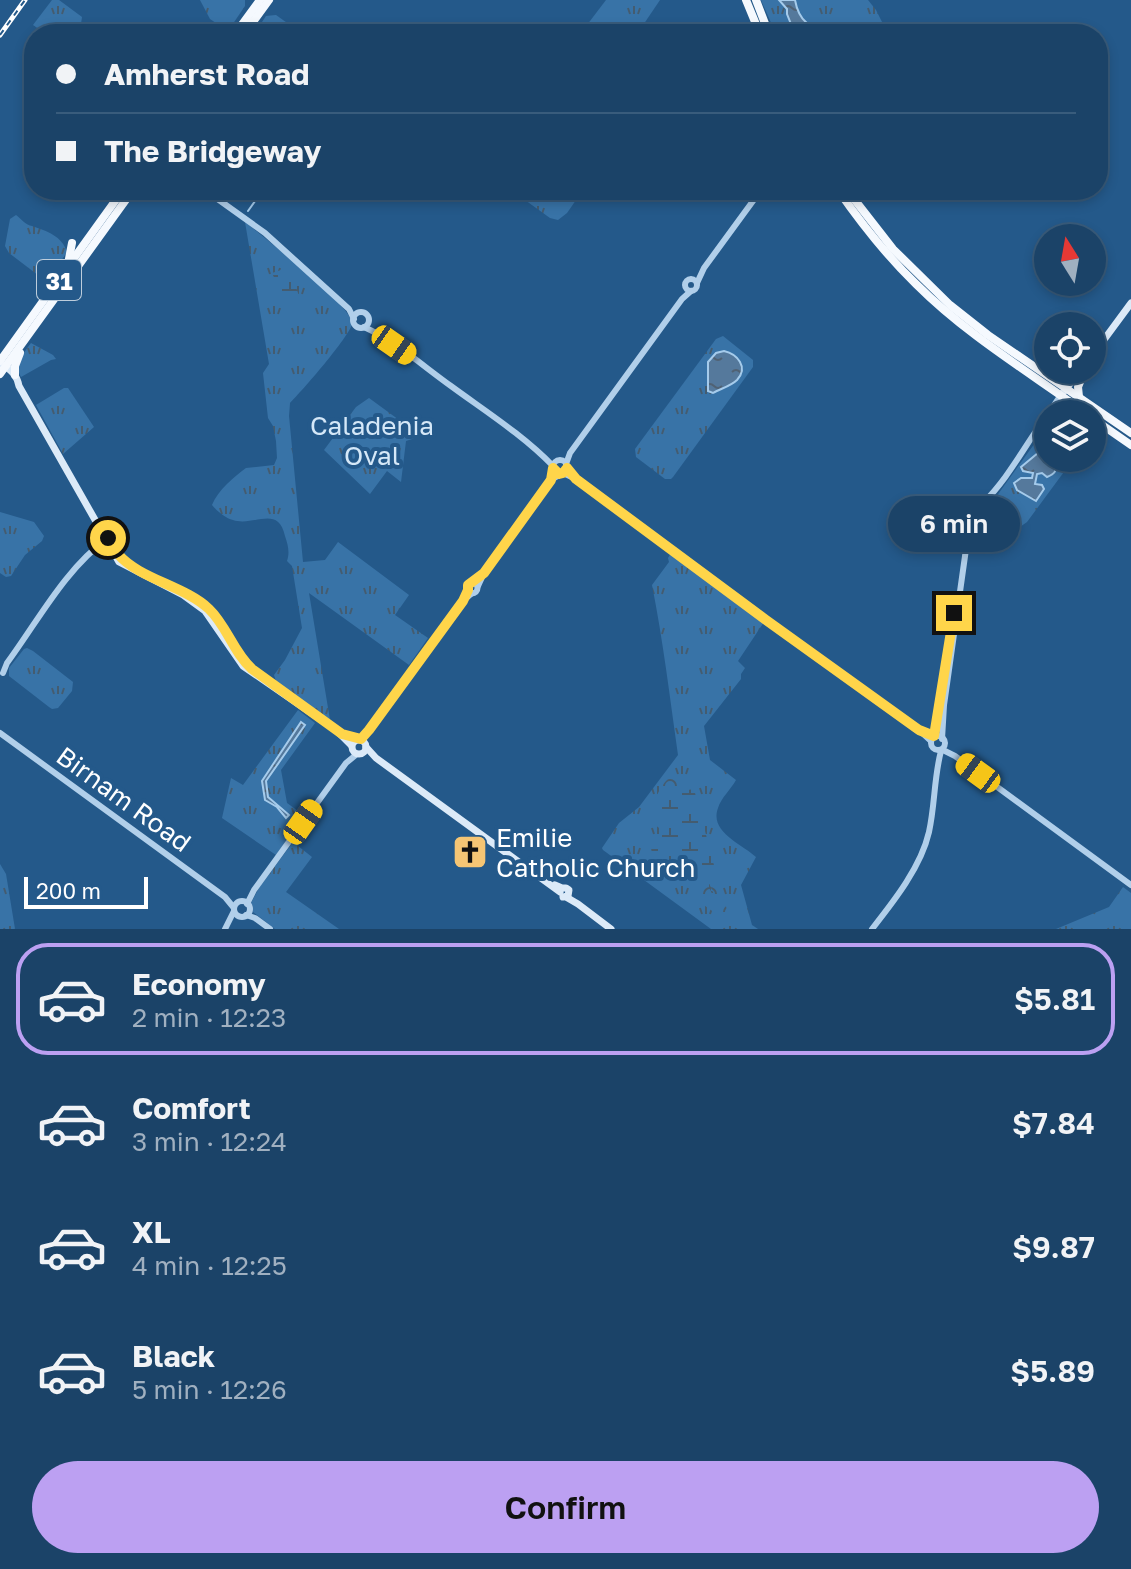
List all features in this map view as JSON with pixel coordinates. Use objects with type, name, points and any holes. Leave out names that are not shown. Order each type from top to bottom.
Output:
[{"type":"main road","points":[[242,24],[260,0]]},
{"type":"main road","points":[[251,24],[269,0]]},
{"type":"main road","points":[[746,0],[756,24]]},
{"type":"main road","points":[[756,0],[765,24]]},
{"type":"main road","name":"31","points":[[1,368],[116,200]]},
{"type":"main road","name":"31","points":[[1,368],[126,200]]},
{"type":"main road","points":[[845,200],[873,237],[918,286],[960,323],[1131,433]]},
{"type":"main road","points":[[855,200],[893,249],[938,294],[988,335],[1025,358],[1073,400]]},
{"type":"main road","points":[[67,269],[72,243]]},
{"type":"main road","points":[[1106,338],[1131,303]]},
{"type":"main road","points":[[36,324],[34,333],[19,354],[15,375],[64,467],[116,552],[128,564],[210,610],[240,657],[252,669],[611,929]]},
{"type":"main road","points":[[1025,358],[1034,361]]},
{"type":"main road","points":[[1,368],[15,375]]},
{"type":"main road","points":[[1,368],[19,386]]},
{"type":"main road","points":[[1066,393],[1073,384]]},
{"type":"main road","points":[[1078,384],[1079,397]]},
{"type":"main road","points":[[1106,428],[1131,445]]},
{"type":"street","points":[[219,200],[265,233],[349,309],[356,316],[356,326],[366,324]]},
{"type":"street","points":[[227,927],[470,592],[468,585],[475,584],[484,573],[682,299],[688,289],[687,281],[694,281],[754,200]]},
{"type":"street","points":[[356,316],[367,315],[366,324]]},
{"type":"street","points":[[366,324],[1131,885]]},
{"type":"street","points":[[1061,400],[1066,393]]},
{"type":"street","points":[[985,505],[1034,437]]},
{"type":"street","points":[[985,505],[1034,440]]},
{"type":"street","points":[[872,929],[906,882],[930,830],[938,743],[967,542],[980,513],[987,512],[985,505]]},
{"type":"street","points":[[0,681],[3,678],[2,669],[72,573],[90,553],[108,542]]},
{"type":"street","name":"Birnam Road","points":[[0,733],[241,908]]},
{"type":"street","points":[[241,908],[270,929]]},
{"type":"green space","points":[[52,0],[59,0],[82,17],[81,24],[34,24]]},
{"type":"green space","points":[[200,0],[245,0],[245,6],[233,24],[218,24],[210,19]]},
{"type":"green space","points":[[606,0],[660,0],[644,24],[588,24]]},
{"type":"green space","points":[[761,0],[868,0],[883,24],[772,24]]},
{"type":"green space","points":[[276,15],[289,24],[261,24],[266,16]]},
{"type":"green space","points":[[525,200],[576,200],[558,220],[550,218]]},
{"type":"green space","points":[[16,215],[53,235],[65,246],[67,252],[47,282],[9,253],[5,246],[10,219]]},
{"type":"green space","points":[[245,222],[324,288],[339,303],[352,324],[334,352],[290,403],[303,562],[325,560],[338,542],[409,595],[395,615],[428,638],[409,665],[309,593],[330,720],[276,681],[274,675],[302,628],[282,526],[271,519],[233,520],[212,505],[222,489],[246,468],[274,465],[277,458],[263,373],[269,364]]},
{"type":"green space","points":[[281,270],[294,282],[300,299],[296,307],[287,310],[278,307],[282,287],[272,273]]},
{"type":"green space","points":[[723,336],[753,360],[753,367],[673,477],[665,479],[636,457],[635,449],[716,339]]},
{"type":"green space","points":[[31,343],[56,359],[21,377],[19,363]]},
{"type":"green space","points":[[68,388],[94,427],[63,454],[36,405]]},
{"type":"green space","name":"Caladenia Oval","points":[[369,398],[421,436],[406,441],[401,482],[387,471],[370,494],[324,450],[356,407]]},
{"type":"green space","points":[[1034,444],[1034,472],[1064,472],[1027,522],[1017,529],[997,515],[991,504]]},
{"type":"green space","points":[[0,512],[34,522],[44,536],[25,555],[11,576],[6,577],[0,573]]},
{"type":"green space","points":[[671,553],[764,622],[738,661],[745,668],[741,679],[704,726],[710,760],[736,780],[719,804],[716,816],[722,831],[756,857],[741,885],[752,925],[758,929],[711,929],[602,848],[619,823],[639,807],[678,755],[652,585],[669,562]]},
{"type":"green space","points":[[27,648],[73,682],[72,691],[58,708],[52,709],[9,676],[9,668]]},
{"type":"green space","points":[[298,710],[315,723],[281,770],[287,803],[305,816],[276,855],[222,818],[231,778],[243,785]]},
{"type":"green space","points":[[674,774],[680,776],[689,792],[705,845],[718,869],[729,920],[701,903],[698,873],[673,839],[654,824],[657,796]]},
{"type":"green space","points":[[694,789],[716,873],[706,876],[720,909],[704,876],[679,881],[651,850],[663,826],[651,796]]},
{"type":"green space","points":[[293,842],[312,857],[286,892],[339,929],[275,929],[253,912],[251,903],[259,888]]},
{"type":"green space","points":[[0,864],[6,874],[15,929],[0,929]]},
{"type":"green space","points":[[1123,887],[1131,893],[1131,929],[1056,929],[1109,907]]},
{"type":"water","points":[[779,0],[795,0],[799,14],[808,24],[791,24],[787,9]]},
{"type":"water","points":[[724,351],[737,358],[742,370],[735,382],[713,393],[708,391],[708,362],[716,353]]},
{"type":"water","points":[[1034,456],[1034,472],[1054,472],[1047,477],[1037,474],[1035,484],[1042,485],[1044,489],[1036,501],[1017,490],[1014,483],[1021,478],[1032,478],[1033,473],[1023,471],[1021,467]]},
{"type":"water","points":[[301,722],[305,725],[266,781],[268,797],[289,815],[286,818],[277,807],[265,800],[262,781]]},
{"type":"waterway","points":[[248,211],[256,200]]},
{"type":"railway","points":[[0,35],[25,0]]},
{"type":"place","name":"Emilie Catholic Church","points":[[470,852]]},
{"type":"route","points":[[108,538],[128,564],[210,610],[240,657],[252,669],[342,734],[357,739],[369,730],[445,627],[463,601],[468,585],[484,573],[551,480],[553,468],[559,474],[567,468],[576,479],[766,620],[919,730],[934,736],[954,613]]}]
